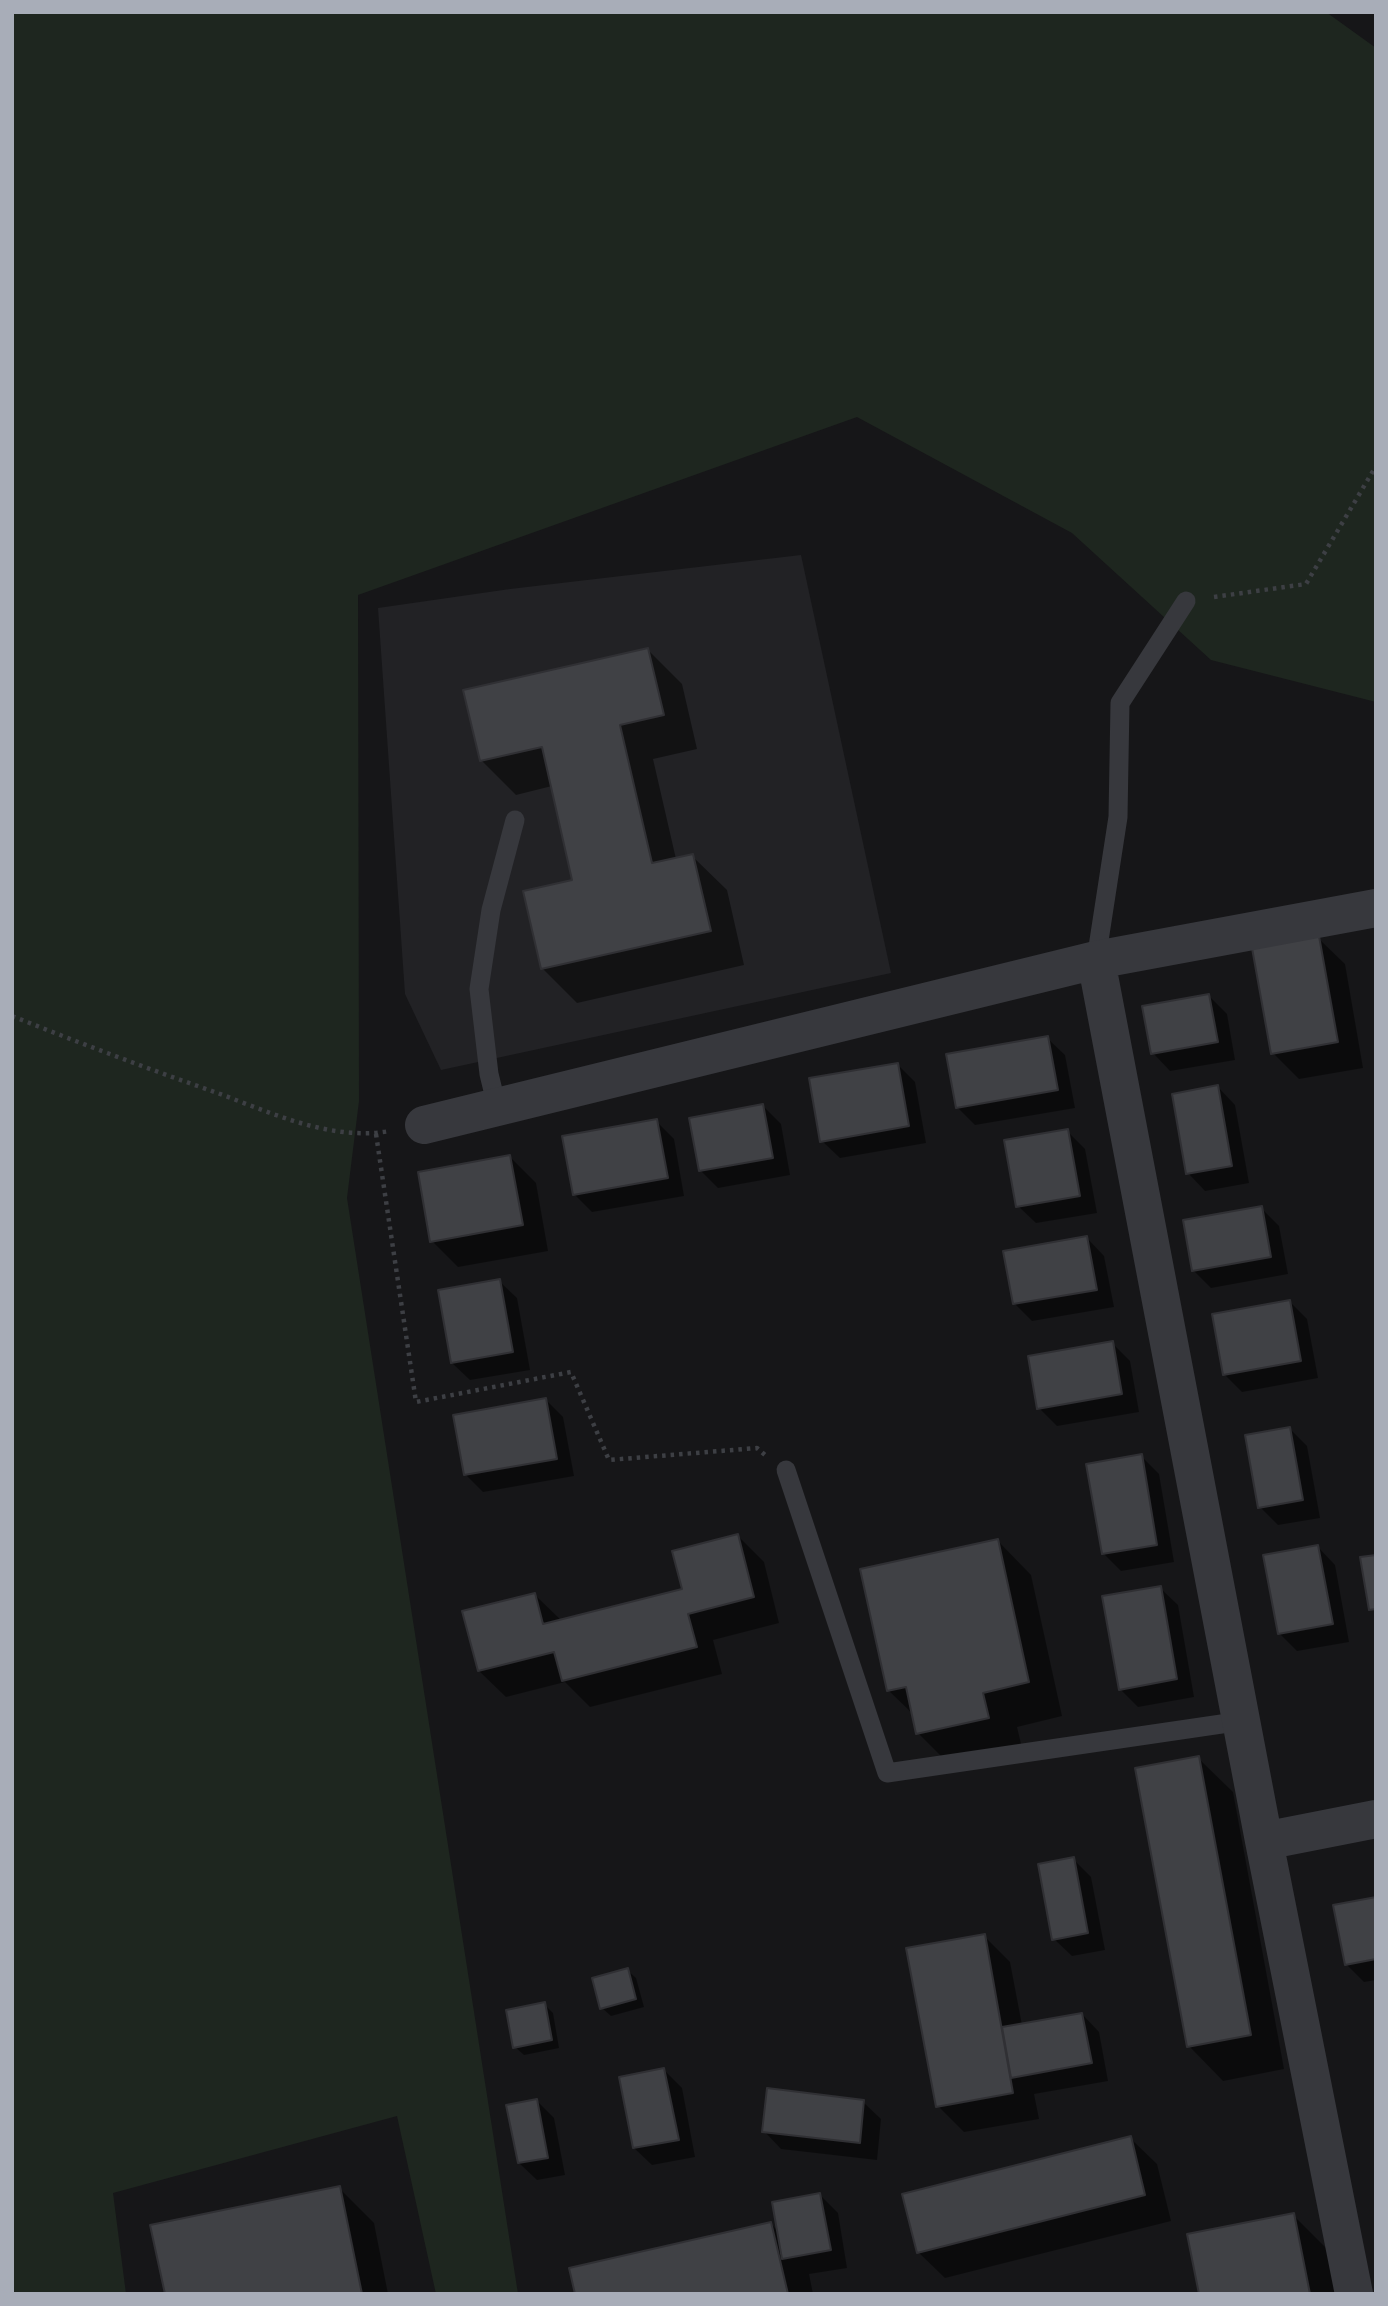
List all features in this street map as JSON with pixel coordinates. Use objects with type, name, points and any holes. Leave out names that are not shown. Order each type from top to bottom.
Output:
[{"type":"street","points":[[424,1125],[1096,960],[1376,908]]},
{"type":"street","points":[[1096,960],[1264,1841],[1354,2294]]},
{"type":"street","points":[[1264,1841],[1376,1819]]},
{"type":"lane","points":[[1096,960],[1118,817],[1120,703],[1186,601]]},
{"type":"lane","points":[[497,1107],[489,1074],[479,989],[491,910],[515,820]]},
{"type":"lane","points":[[786,1470],[887,1773],[1241,1721]]},
{"type":"path","points":[[1186,601],[1306,584],[1376,466]]},
{"type":"path","points":[[12,1016],[101,1052],[321,1130],[376,1134],[424,1125]]},
{"type":"path","points":[[376,1134],[416,1402],[571,1372],[608,1460],[757,1448],[786,1470]]},
{"type":"shaded area","points":[[12,12],[1326,12],[1376,48],[1376,702],[1211,660],[1072,533],[857,417],[358,595],[359,1101],[347,1198],[518,2294],[436,2294],[397,2116],[113,2193],[126,2294],[12,2294]]},
{"type":"shaded area","points":[[801,555],[891,973],[441,1070],[405,994],[378,608],[510,589]]},
{"type":"building","points":[[648,648],[664,715],[620,725],[652,863],[693,854],[711,931],[541,969],[523,891],[572,880],[542,747],[480,761],[463,690]]},
{"type":"building","points":[[1319,936],[1338,1042],[1271,1054],[1252,948]]},
{"type":"building","points":[[1209,994],[1218,1042],[1151,1054],[1142,1006]]},
{"type":"building","points":[[1048,1036],[1058,1090],[956,1108],[946,1054]]},
{"type":"building","points":[[898,1063],[909,1126],[820,1142],[809,1078]]},
{"type":"building","points":[[1218,1085],[1232,1166],[1186,1174],[1172,1094]]},
{"type":"building","points":[[763,1104],[773,1158],[699,1171],[689,1118]]},
{"type":"building","points":[[657,1119],[668,1178],[573,1195],[562,1136]]},
{"type":"building","points":[[1068,1129],[1080,1196],[1016,1207],[1004,1140]]},
{"type":"building","points":[[510,1155],[523,1225],[430,1242],[418,1172]]},
{"type":"building","points":[[1262,1206],[1271,1257],[1192,1271],[1183,1220]]},
{"type":"building","points":[[1087,1236],[1097,1290],[1013,1304],[1003,1251]]},
{"type":"building","points":[[500,1279],[513,1352],[451,1363],[438,1290]]},
{"type":"building","points":[[1290,1300],[1301,1361],[1223,1375],[1212,1314]]},
{"type":"building","points":[[1113,1341],[1122,1394],[1037,1409],[1028,1356]]},
{"type":"building","points":[[546,1398],[557,1459],[464,1475],[453,1415]]},
{"type":"building","points":[[1290,1427],[1303,1500],[1258,1508],[1245,1435]]},
{"type":"building","points":[[1142,1454],[1157,1545],[1102,1554],[1086,1464]]},
{"type":"building","points":[[738,1534],[754,1597],[688,1614],[697,1647],[562,1681],[554,1652],[478,1671],[462,1611],[535,1593],[543,1624],[682,1589],[672,1551]]},
{"type":"building","points":[[998,1539],[1029,1682],[983,1693],[989,1718],[916,1734],[906,1687],[887,1691],[860,1569]]},
{"type":"building","points":[[1318,1545],[1333,1624],[1278,1634],[1263,1555]]},
{"type":"building","points":[[1376,1555],[1376,1609],[1369,1610],[1360,1557]]},
{"type":"building","points":[[1161,1586],[1177,1679],[1119,1690],[1102,1596]]},
{"type":"building","points":[[1199,1756],[1251,2035],[1187,2047],[1135,1768]]},
{"type":"building","points":[[1074,1857],[1088,1933],[1052,1940],[1038,1864]]},
{"type":"building","points":[[1376,1897],[1376,1959],[1345,1965],[1333,1905]]},
{"type":"building","points":[[985,1934],[1013,2093],[936,2107],[906,1948]]},
{"type":"building","points":[[628,1968],[636,1999],[600,2009],[592,1978]]},
{"type":"building","points":[[545,2002],[552,2040],[513,2048],[506,2010]]},
{"type":"building","points":[[1082,2013],[1092,2063],[1011,2078],[1002,2027]]},
{"type":"building","points":[[664,2068],[679,2140],[633,2148],[619,2077]]},
{"type":"building","points":[[767,2088],[864,2100],[860,2143],[762,2132]]},
{"type":"building","points":[[537,2099],[548,2158],[518,2163],[506,2105]]},
{"type":"building","points":[[1131,2136],[1145,2195],[917,2253],[902,2194]]},
{"type":"building","points":[[340,2186],[362,2294],[165,2294],[150,2225]]},
{"type":"building","points":[[820,2193],[831,2250],[782,2259],[772,2202]]},
{"type":"building","points":[[1294,2213],[1310,2294],[1199,2294],[1187,2234]]},
{"type":"building","points":[[771,2222],[788,2294],[575,2294],[569,2268]]}]
